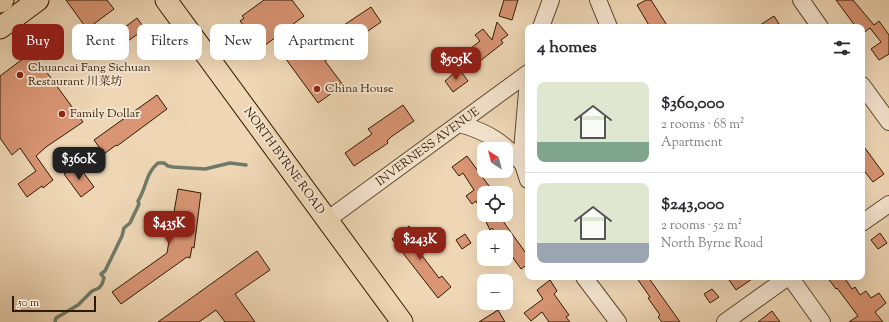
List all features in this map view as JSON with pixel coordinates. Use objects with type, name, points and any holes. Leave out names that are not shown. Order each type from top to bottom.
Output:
[{"type":"main road","points":[[0,28],[38,0]]},
{"type":"main road","name":"NORTH BYRNE ROAD","points":[[166,0],[402,322]]},
{"type":"street","points":[[542,24],[550,0]]},
{"type":"street","points":[[598,0],[608,24]]},
{"type":"street","points":[[801,0],[818,24]]},
{"type":"street","name":"INVERNESS AVENUE","points":[[327,220],[525,75]]},
{"type":"street","points":[[865,88],[889,122]]},
{"type":"street","points":[[525,110],[522,140],[523,164],[525,170]]},
{"type":"street","points":[[460,124],[476,129],[496,139],[506,146],[523,164]]},
{"type":"street","points":[[865,222],[889,204]]},
{"type":"street","points":[[586,280],[618,322]]},
{"type":"street","points":[[725,322],[785,280]]},
{"type":"street","points":[[791,280],[822,322]]},
{"type":"building","points":[[66,0],[107,0],[114,9],[94,24],[83,24]]},
{"type":"building","points":[[264,0],[292,0],[304,16],[293,24],[274,24],[274,38],[266,44],[266,24],[242,24],[240,21],[244,18],[242,16]]},
{"type":"building","points":[[504,0],[518,0],[512,20],[499,16]]},
{"type":"building","points":[[646,0],[651,0],[666,24],[648,24],[637,5]]},
{"type":"building","points":[[836,0],[853,0],[874,25],[879,21],[889,35],[889,54],[879,60],[871,49],[881,42],[870,28],[865,32],[865,24],[854,24]]},
{"type":"building","points":[[371,7],[381,22],[368,31],[368,24],[346,24]]},
{"type":"building","points":[[774,16],[779,24],[762,24]]},
{"type":"building","points":[[137,18],[141,24],[137,24],[137,35],[129,40],[129,24]]},
{"type":"building","points":[[497,22],[508,35],[501,40],[503,43],[480,61],[471,48],[480,41],[475,35],[483,29],[492,40]]},
{"type":"building","points":[[21,60],[38,60],[83,122],[46,147],[36,156],[53,180],[43,188],[42,186],[27,197],[18,184],[36,171],[20,148],[12,155],[0,138],[0,76]]},
{"type":"building","points":[[287,60],[326,60],[325,61],[343,85],[318,103]]},
{"type":"building","points":[[459,69],[468,81],[453,92],[445,81]]},
{"type":"building","points":[[157,95],[167,109],[104,154],[94,140]]},
{"type":"building","points":[[403,105],[414,121],[391,137],[387,141],[388,143],[354,166],[345,153],[372,134],[368,129]]},
{"type":"building","points":[[865,148],[884,174],[873,182],[865,172]]},
{"type":"building","points":[[467,156],[477,170],[477,178],[483,178],[489,186],[477,186],[477,203],[476,201],[472,204],[466,196],[474,190],[463,173],[459,176],[452,167]]},
{"type":"building","points":[[78,165],[94,187],[81,197],[64,174]]},
{"type":"building","points":[[178,189],[201,193],[194,248],[192,247],[190,258],[187,257],[121,304],[112,292],[167,253]]},
{"type":"building","points":[[486,222],[504,222],[509,230],[493,230],[492,228],[490,230]]},
{"type":"building","points":[[409,226],[423,244],[417,249],[439,278],[442,276],[451,287],[438,298],[392,239]]},
{"type":"building","points":[[880,233],[887,243],[878,249],[871,240]]},
{"type":"building","points":[[465,234],[471,243],[462,249],[456,240]]},
{"type":"building","points":[[513,235],[525,252],[525,266],[521,269],[513,258]]},
{"type":"building","points":[[257,251],[270,270],[235,294],[255,322],[225,322],[216,310],[199,322],[158,322]]},
{"type":"building","points":[[550,280],[557,291],[554,294],[569,315],[566,317],[570,322],[549,322],[542,312],[531,321],[524,313],[543,299],[537,290]]},
{"type":"building","points":[[638,280],[650,280],[680,322],[662,322],[658,317],[660,315],[648,298],[650,297]]},
{"type":"building","points":[[729,280],[751,280],[736,290]]},
{"type":"building","points":[[829,280],[846,280],[852,289],[855,287],[860,295],[866,291],[871,298],[879,293],[886,303],[875,312],[883,322],[849,322],[858,316],[837,288],[836,289]]},
{"type":"building","points":[[712,289],[719,297],[710,303],[704,294]]},
{"type":"building","points":[[498,310],[505,322],[479,322]]},
{"type":"building","points":[[772,311],[780,322],[758,322]]},
{"type":"waterway","points":[[55,322],[56,318],[78,305],[92,291],[99,288],[102,284],[104,278],[101,274],[105,271],[122,236],[124,228],[130,223],[139,204],[138,201],[148,176],[158,163],[164,163],[173,167],[205,169],[230,163],[246,165]]},
{"type":"place","name":"Chuancai Fang Sichuan Restaurant 川菜坊","points":[[20,75]]},
{"type":"place","name":"China House","points":[[317,89]]},
{"type":"place","name":"Family Dollar","points":[[62,114]]}]
